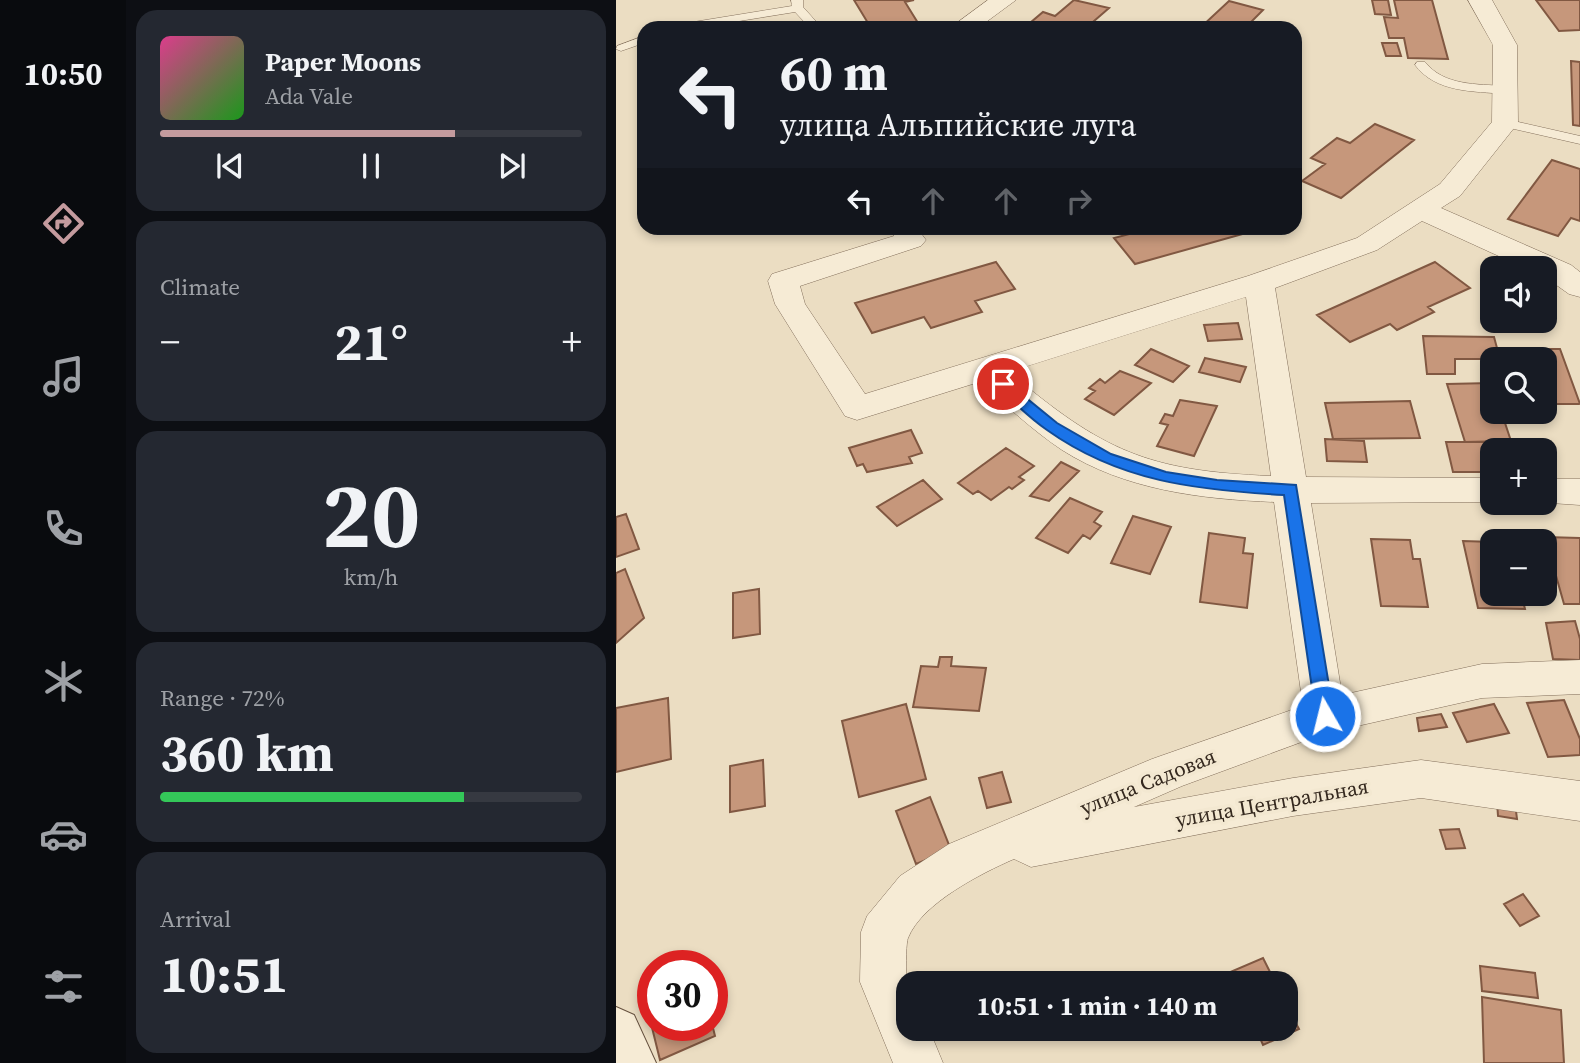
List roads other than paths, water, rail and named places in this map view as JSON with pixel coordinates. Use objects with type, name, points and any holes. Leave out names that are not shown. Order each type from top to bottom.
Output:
[{"type":"street","points":[[972,21],[1004,0]]},
{"type":"street","points":[[908,235],[911,240],[783,281],[790,304],[857,408],[1259,283],[1367,244],[1451,190],[1505,122],[1505,45],[1480,0]]},
{"type":"street","points":[[1419,209],[1560,272],[1580,287]]},
{"type":"street","points":[[1259,283],[1325,716]]},
{"type":"street","points":[[986,370],[1052,426],[1106,458],[1165,478],[1217,486],[1290,489],[1480,491]]},
{"type":"street","points":[[1557,492],[1580,492]]},
{"type":"street","name":"улица Садовая","points":[[918,1063],[884,982],[884,932],[916,891],[965,859],[1167,772],[1325,716],[1482,681],[1580,677]]},
{"type":"street","name":"улица Центральная","points":[[965,859],[1293,797],[1421,779],[1580,801]]},
{"type":"street","points":[[616,1032],[630,1063]]},
{"type":"lane","points":[[711,21],[798,4],[811,21]]},
{"type":"lane","points":[[621,48],[637,42]]},
{"type":"lane","points":[[1421,65],[1427,75],[1439,79],[1505,90]]},
{"type":"lane","points":[[1505,122],[1580,140]]}]
